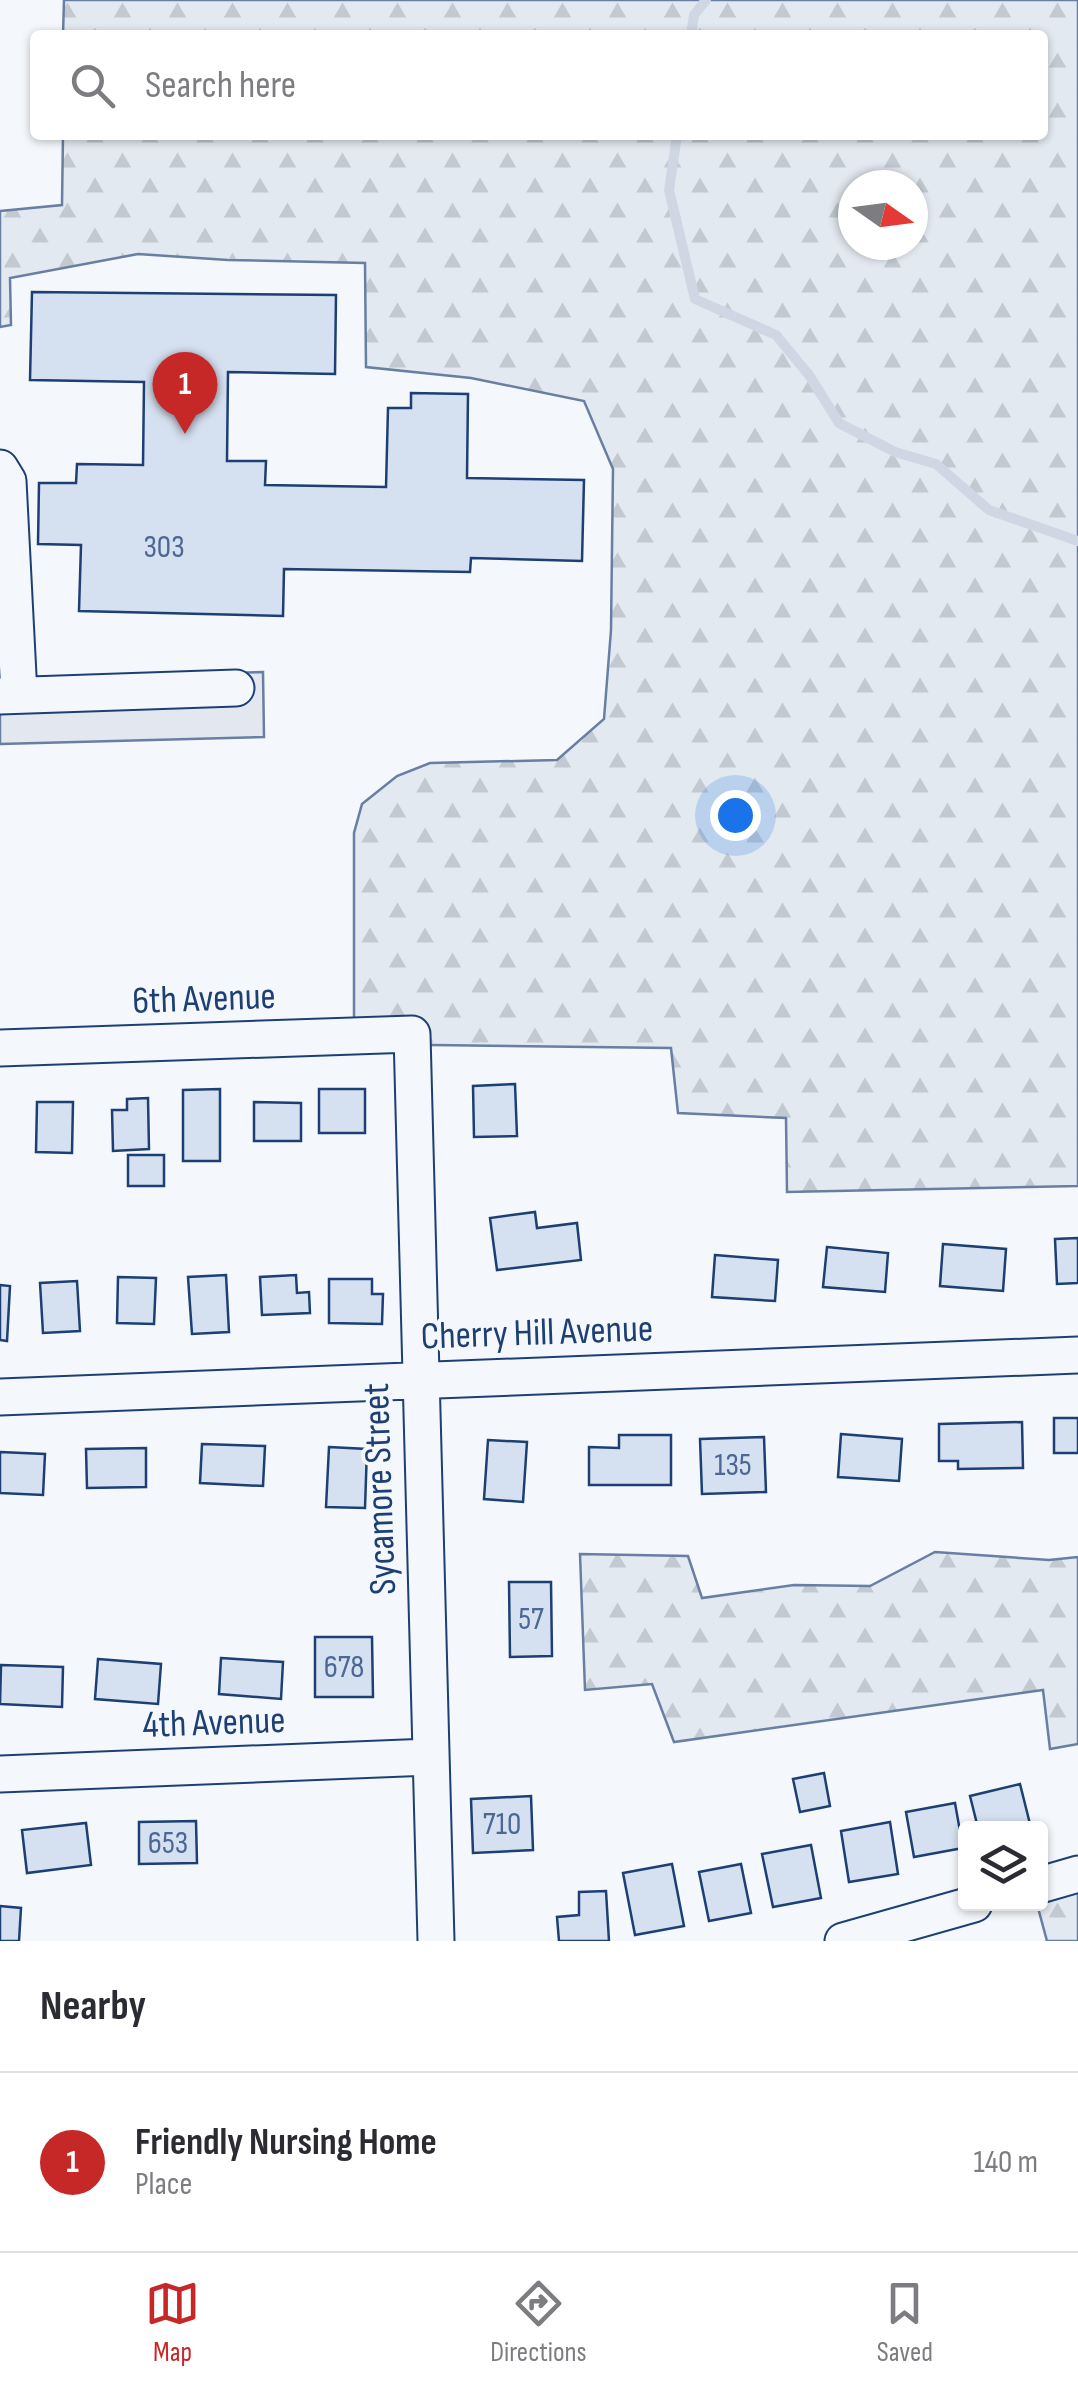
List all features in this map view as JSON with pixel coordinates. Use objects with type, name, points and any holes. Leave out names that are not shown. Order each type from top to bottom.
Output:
[{"type":"street","points":[[0,468],[8,481],[10,695],[236,688]]},
{"type":"street","name":"6th Avenue","points":[[0,1048],[412,1034]]},
{"type":"street","name":"Sycamore Street","points":[[412,1034],[436,1941]]},
{"type":"street","name":"Cherry Hill Avenue","points":[[0,1397],[1078,1355]]},
{"type":"street","name":"4th Avenue","points":[[0,1774],[430,1757]]},
{"type":"street","points":[[1048,1882],[1078,1874]]},
{"type":"street","points":[[843,1941],[958,1909]]},
{"type":"green space","points":[[64,0],[1078,0],[1078,1186],[787,1192],[786,1118],[678,1113],[671,1048],[354,1044],[354,833],[362,804],[397,776],[430,763],[557,760],[604,719],[611,630],[613,469],[584,401],[471,378],[366,367],[365,263],[138,254],[10,278],[11,325],[0,327],[0,211],[62,205],[63,140],[1048,140],[1048,30],[63,30]]},
{"type":"green space","points":[[935,1552],[1049,1560],[1078,1557],[1078,1744],[1050,1749],[1043,1690],[674,1742],[652,1684],[585,1690],[580,1554],[688,1556],[702,1598],[794,1585],[870,1586]]},
{"type":"green space","points":[[1078,1881],[1078,1941],[1047,1941],[1039,1911],[1048,1911],[1048,1891]]},
{"type":"shaded area","points":[[263,672],[264,737],[0,744],[0,678]]},
{"type":"building","points":[[32,292],[336,295],[335,374],[228,372],[227,461],[266,461],[265,485],[386,487],[388,408],[411,408],[411,393],[468,394],[467,478],[584,480],[582,561],[471,558],[470,572],[284,569],[283,616],[79,611],[81,545],[38,544],[39,483],[76,483],[77,464],[143,465],[144,382],[30,380]]},
{"type":"building","points":[[515,1084],[517,1136],[474,1137],[473,1086]]},
{"type":"building","points":[[220,1089],[220,1161],[183,1161],[183,1090]]},
{"type":"building","points":[[319,1089],[365,1089],[365,1133],[319,1133]]},
{"type":"building","points":[[148,1098],[149,1149],[113,1151],[112,1110],[127,1110],[127,1099]]},
{"type":"building","points":[[37,1102],[73,1102],[72,1153],[36,1152]]},
{"type":"building","points":[[254,1102],[301,1103],[301,1141],[254,1141]]},
{"type":"building","points":[[128,1155],[164,1155],[164,1186],[128,1186]]},
{"type":"building","points":[[535,1212],[537,1228],[577,1223],[581,1260],[497,1270],[490,1218]]},
{"type":"building","points":[[1078,1238],[1078,1283],[1057,1284],[1055,1239]]},
{"type":"building","points":[[943,1244],[1006,1249],[1003,1291],[940,1286]]},
{"type":"building","points":[[827,1247],[888,1253],[885,1292],[823,1287]]},
{"type":"building","points":[[715,1255],[778,1260],[775,1301],[712,1297]]},
{"type":"building","points":[[226,1275],[229,1332],[192,1334],[188,1277]]},
{"type":"building","points":[[296,1275],[297,1293],[309,1292],[310,1313],[262,1315],[260,1277]]},
{"type":"building","points":[[118,1277],[156,1278],[154,1324],[117,1323]]},
{"type":"building","points":[[329,1279],[372,1279],[372,1294],[383,1294],[382,1324],[329,1323]]},
{"type":"building","points":[[77,1281],[80,1331],[43,1333],[40,1283]]},
{"type":"building","points":[[0,1285],[10,1286],[7,1341],[0,1340]]},
{"type":"building","points":[[1054,1418],[1078,1418],[1078,1453],[1054,1453]]},
{"type":"building","points":[[1022,1422],[1023,1468],[958,1469],[958,1461],[939,1461],[939,1424]]},
{"type":"building","points":[[841,1434],[902,1439],[899,1481],[838,1477]]},
{"type":"building","points":[[619,1435],[671,1435],[671,1485],[589,1485],[589,1447],[619,1448]]},
{"type":"building","points":[[764,1437],[766,1492],[702,1494],[700,1439]]},
{"type":"building","points":[[488,1440],[527,1442],[523,1502],[484,1499]]},
{"type":"building","points":[[202,1444],[265,1446],[263,1486],[200,1483]]},
{"type":"building","points":[[329,1447],[367,1449],[365,1508],[326,1507]]},
{"type":"building","points":[[146,1448],[146,1487],[87,1488],[86,1449]]},
{"type":"building","points":[[0,1452],[45,1454],[43,1495],[0,1493]]},
{"type":"building","points":[[509,1582],[551,1582],[552,1656],[510,1657]]},
{"type":"building","points":[[315,1637],[372,1637],[373,1697],[315,1697]]},
{"type":"building","points":[[221,1658],[283,1662],[281,1699],[219,1694]]},
{"type":"building","points":[[98,1659],[161,1664],[158,1704],[95,1699]]},
{"type":"building","points":[[1,1665],[63,1667],[62,1707],[0,1704]]},
{"type":"building","points":[[824,1773],[830,1806],[800,1812],[793,1779]]},
{"type":"building","points":[[1020,1784],[1029,1821],[976,1821],[970,1796]]},
{"type":"building","points":[[531,1796],[533,1850],[473,1853],[471,1799]]},
{"type":"building","points":[[955,1803],[958,1849],[914,1857],[906,1812]]},
{"type":"building","points":[[196,1821],[197,1863],[139,1864],[139,1822]]},
{"type":"building","points":[[890,1822],[898,1874],[849,1882],[841,1831]]},
{"type":"building","points":[[86,1823],[91,1865],[27,1873],[22,1830]]},
{"type":"building","points":[[811,1845],[821,1898],[773,1907],[762,1854]]},
{"type":"building","points":[[672,1864],[684,1926],[635,1935],[623,1873]]},
{"type":"building","points":[[741,1864],[751,1913],[709,1921],[699,1872]]},
{"type":"building","points":[[606,1891],[609,1941],[559,1941],[557,1917],[579,1915],[579,1892]]},
{"type":"building","points":[[0,1906],[21,1908],[19,1941],[0,1941]]},
{"type":"waterway","points":[[692,30],[694,15],[706,0]]},
{"type":"waterway","points":[[676,140],[669,190],[695,299],[776,335],[809,375],[839,423],[895,452],[936,464],[989,510],[1078,541]]},
{"type":"place","name":"Friendly Nursing Home","points":[[185,434]]}]
